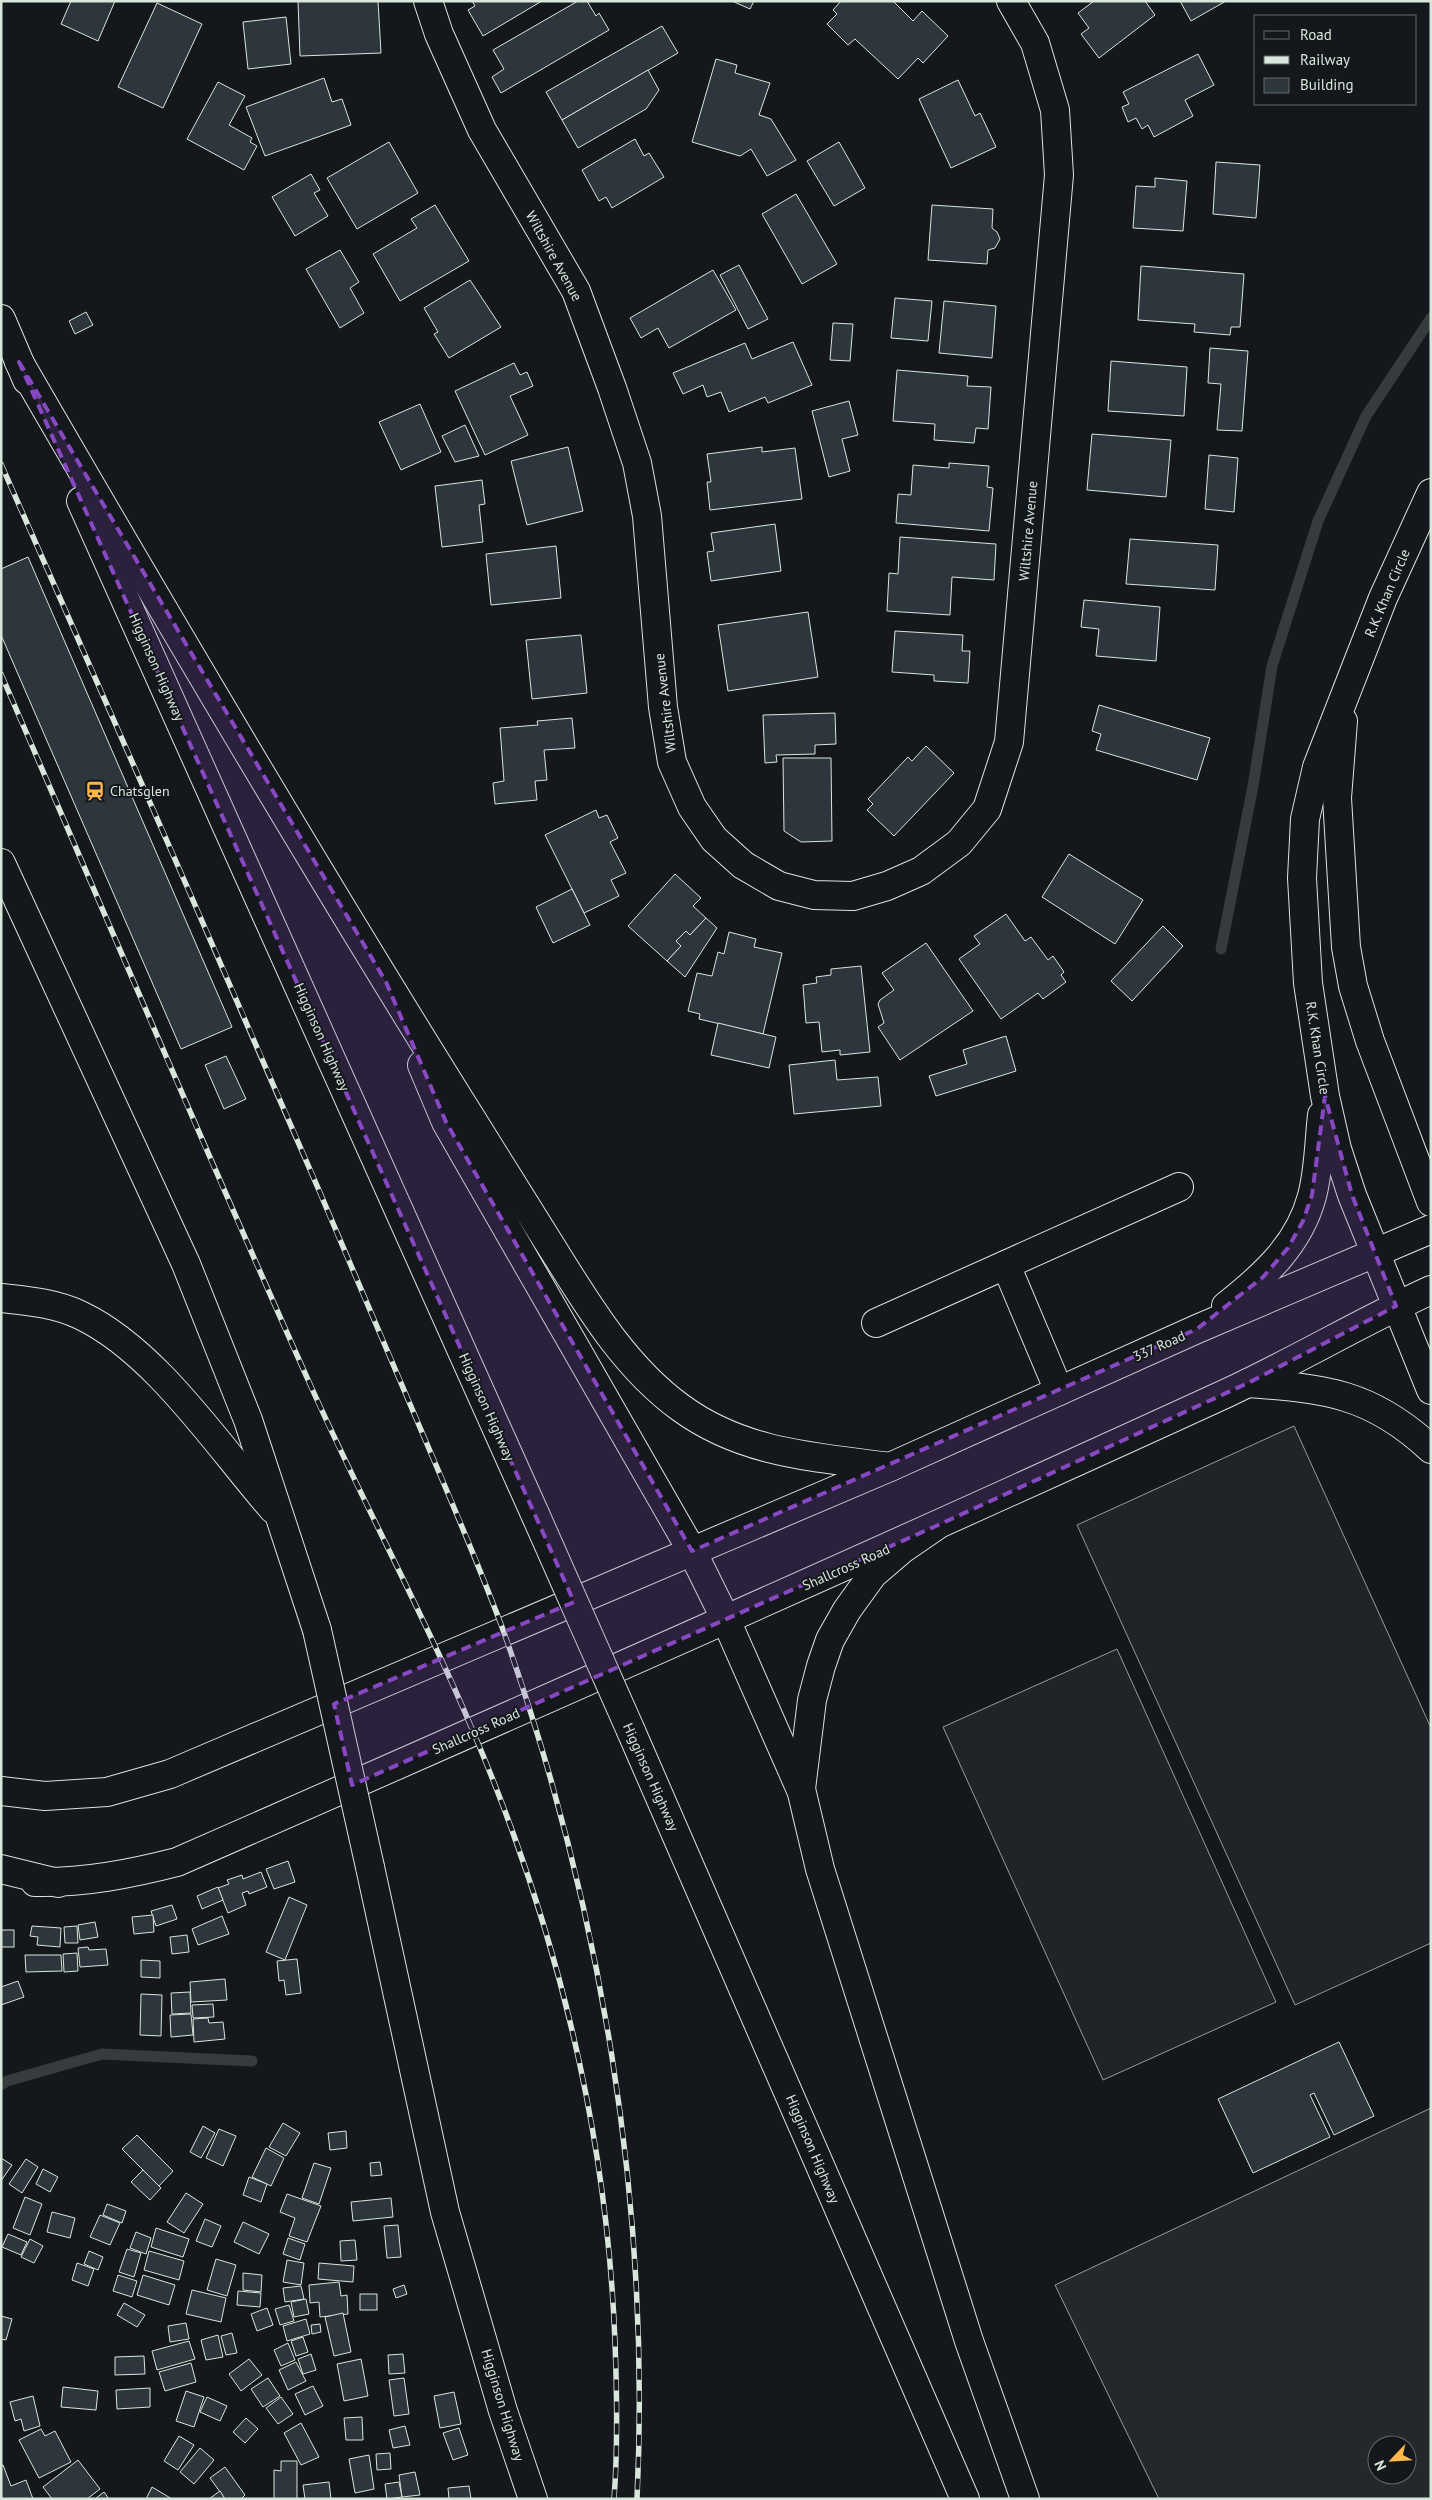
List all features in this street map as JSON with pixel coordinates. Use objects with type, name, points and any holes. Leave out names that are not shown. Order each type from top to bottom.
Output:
[{"type":"main road","name":"Wiltshire Avenue","points":[[428,1],[439,34],[482,130],[576,291],[637,463],[647,516],[663,707],[672,762],[692,807],[714,839],[736,859],[779,886],[814,895],[854,896],[887,886],[921,870],[959,843],[987,809],[1009,742],[1059,175],[1055,110],[1035,43],[1011,1]]},
{"type":"main road","name":"Higginson Highway","points":[[1,319],[631,1731],[965,2499]]},
{"type":"main road","points":[[19,362],[141,572],[386,982],[577,1288],[632,1364],[681,1408],[720,1431],[770,1450],[890,1467]]},
{"type":"main road","name":"R.K. Khan Circle","points":[[1431,493],[1383,598],[1317,767],[1304,829],[1302,878],[1308,983],[1325,1096],[1337,1150],[1352,1195],[1431,1390]]},
{"type":"main road","name":"R.K. Khan Circle","points":[[1345,695],[1337,798],[1346,947],[1354,986],[1370,1041],[1431,1202]]},
{"type":"main road","name":"Higginson Highway","points":[[1,863],[186,1264],[248,1420],[317,1630],[445,2212],[503,2411],[533,2499]]},
{"type":"main road","points":[[386,982],[446,1122],[692,1551],[726,1620],[801,1789],[823,1878],[969,2341],[1025,2499]]},
{"type":"main road","points":[[1197,1329],[1263,1277],[1288,1248],[1312,1195],[1325,1096]]},
{"type":"main road","points":[[876,1323],[1179,1187]]},
{"type":"main road","name":"337 Road","points":[[890,1467],[1197,1329],[1431,1229]]},
{"type":"main road","points":[[1006,1265],[1059,1390]]},
{"type":"main road","points":[[801,1789],[812,1700],[830,1640],[847,1610],[873,1574],[901,1550],[936,1526],[1248,1383],[1396,1306],[1431,1290]]},
{"type":"main road","points":[[1,1298],[43,1303],[79,1314],[101,1327],[129,1348],[177,1396],[280,1517]]},
{"type":"main road","points":[[1248,1383],[1309,1388],[1358,1400],[1392,1417],[1431,1449]]},
{"type":"main road","points":[[1,1792],[46,1796],[107,1792],[170,1774],[890,1467]]},
{"type":"main road","name":"Shallcross Road","points":[[1,1882],[58,1883],[118,1876],[177,1862],[936,1526]]},
{"type":"main road","points":[[1,1869],[58,1883]]},
{"type":"highlighted area","points":[[19,362],[386,982],[446,1122],[692,1551],[1197,1329],[1263,1277],[1288,1248],[1303,1221],[1312,1195],[1325,1096],[1352,1195],[1396,1306],[1248,1383],[936,1526],[352,1785],[334,1704],[574,1602]]},
{"type":"shaded area","points":[[1294,1426],[1431,1728],[1431,1943],[1295,2005],[1077,1525]]},
{"type":"shaded area","points":[[1117,1649],[1276,2002],[1103,2080],[943,1727]]},
{"type":"shaded area","points":[[1431,2108],[1431,2499],[1159,2499],[1055,2285]]},
{"type":"building","points":[[71,1],[115,1],[98,41],[61,24]]},
{"type":"building","points":[[298,1],[378,1],[381,53],[300,56]]},
{"type":"building","points":[[472,1],[542,1],[483,36],[468,10],[475,6]]},
{"type":"building","points":[[578,1],[587,1],[596,16],[599,13],[609,30],[501,93],[492,77],[504,69],[493,50]]},
{"type":"building","points":[[732,1],[754,1],[750,9]]},
{"type":"building","points":[[841,1],[893,1],[913,21],[922,11],[948,36],[923,63],[918,58],[898,79],[855,39],[848,45],[827,24],[837,14],[833,10]]},
{"type":"building","points":[[1094,1],[1145,1],[1155,15],[1099,58],[1081,34],[1089,28],[1078,13]]},
{"type":"building","points":[[1180,1],[1226,1],[1191,21]]},
{"type":"building","points":[[157,3],[202,24],[163,108],[118,87]]},
{"type":"building","points":[[286,17],[291,64],[248,69],[243,22]]},
{"type":"building","points":[[662,26],[678,53],[562,120],[546,92]]},
{"type":"building","points":[[1198,54],[1214,85],[1185,100],[1193,116],[1154,137],[1148,125],[1142,129],[1136,118],[1128,122],[1122,107],[1129,104],[1123,92]]},
{"type":"building","points":[[716,59],[737,65],[735,73],[770,83],[759,115],[771,119],[796,160],[767,176],[751,149],[740,156],[692,142]]},
{"type":"building","points":[[648,70],[659,90],[646,109],[578,148],[562,120]]},
{"type":"building","points":[[324,78],[332,102],[342,99],[351,125],[265,156],[246,107]]},
{"type":"building","points":[[958,80],[975,116],[980,113],[996,147],[951,168],[919,99]]},
{"type":"building","points":[[218,82],[245,96],[229,125],[252,138],[250,142],[257,146],[244,170],[187,139]]},
{"type":"building","points":[[635,139],[644,156],[649,153],[664,177],[612,208],[606,197],[599,201],[582,170]]},
{"type":"building","points":[[389,142],[418,193],[357,229],[327,178]]},
{"type":"building","points":[[839,142],[865,188],[834,206],[807,161]]},
{"type":"building","points":[[1216,162],[1260,165],[1256,218],[1213,214]]},
{"type":"building","points":[[311,174],[320,190],[314,193],[328,216],[295,236],[272,197]]},
{"type":"building","points":[[1155,178],[1187,181],[1183,231],[1133,228],[1136,186],[1155,187]]},
{"type":"building","points":[[796,194],[837,264],[802,284],[762,214]]},
{"type":"building","points":[[435,205],[469,261],[400,301],[373,254],[417,228],[411,219]]},
{"type":"building","points":[[932,205],[993,209],[992,228],[997,232],[1000,239],[995,248],[988,250],[987,264],[928,260]]},
{"type":"building","points":[[340,250],[359,282],[350,288],[364,313],[340,328],[306,269]]},
{"type":"building","points":[[739,265],[768,319],[748,329],[720,275]]},
{"type":"building","points":[[1141,266],[1244,274],[1240,327],[1231,327],[1230,335],[1194,332],[1195,324],[1138,320]]},
{"type":"building","points":[[713,270],[736,310],[669,348],[658,328],[641,338],[630,318]]},
{"type":"building","points":[[470,280],[501,327],[449,358],[434,334],[438,332],[424,308]]},
{"type":"building","points":[[895,298],[932,301],[928,341],[891,338]]},
{"type":"building","points":[[944,301],[996,306],[992,358],[939,353]]},
{"type":"building","points":[[86,312],[93,325],[75,334],[69,321]]},
{"type":"building","points":[[833,323],[853,324],[850,361],[830,360]]},
{"type":"building","points":[[793,342],[812,385],[768,403],[765,397],[729,412],[721,392],[707,397],[703,385],[683,394],[673,373],[745,343],[752,359]]},
{"type":"building","points":[[1210,348],[1248,351],[1242,431],[1217,430],[1221,384],[1208,383]]},
{"type":"building","points":[[1111,361],[1187,367],[1184,416],[1108,411]]},
{"type":"building","points":[[514,363],[520,375],[527,372],[533,386],[510,396],[528,435],[485,455],[455,391]]},
{"type":"building","points":[[897,370],[968,376],[967,386],[991,387],[988,429],[976,428],[974,443],[934,440],[935,424],[893,421]]},
{"type":"building","points":[[849,401],[858,435],[842,439],[850,471],[829,477],[812,411]]},
{"type":"building","points":[[420,404],[441,452],[401,470],[379,422]]},
{"type":"building","points":[[465,425],[479,456],[455,462],[442,436]]},
{"type":"building","points":[[1092,434],[1171,440],[1166,497],[1087,490]]},
{"type":"building","points":[[568,447],[583,511],[527,525],[511,461]]},
{"type":"building","points":[[762,447],[762,452],[795,448],[802,499],[710,510],[707,482],[711,482],[707,454]]},
{"type":"building","points":[[1209,455],[1238,458],[1234,512],[1205,509]]},
{"type":"building","points":[[949,463],[989,466],[987,487],[993,488],[989,531],[896,523],[898,494],[911,495],[913,465],[949,468]]},
{"type":"building","points":[[482,480],[485,504],[479,505],[483,542],[442,547],[435,486]]},
{"type":"building","points":[[775,524],[781,571],[711,581],[707,552],[714,551],[711,533]]},
{"type":"building","points":[[900,537],[996,544],[994,580],[952,577],[950,615],[887,611],[889,573],[898,574]]},
{"type":"building","points":[[1130,539],[1218,545],[1215,590],[1126,584]]},
{"type":"building","points":[[556,546],[561,598],[491,605],[486,554]]},
{"type":"building","points":[[28,557],[232,1027],[181,1049],[1,635],[1,569]]},
{"type":"building","points":[[1084,600],[1160,607],[1156,661],[1096,656],[1099,629],[1081,627]]},
{"type":"building","points":[[808,612],[818,677],[728,691],[718,625]]},
{"type":"building","points":[[895,631],[963,635],[962,651],[970,651],[968,683],[934,681],[934,675],[892,672]]},
{"type":"building","points":[[581,635],[587,693],[532,699],[526,640]]},
{"type":"building","points":[[1099,705],[1210,738],[1197,780],[1096,750],[1101,734],[1092,731]]},
{"type":"building","points":[[835,713],[836,744],[815,745],[815,754],[776,755],[777,762],[765,763],[763,715]]},
{"type":"building","points":[[572,718],[575,748],[544,750],[547,780],[535,781],[537,800],[495,804],[493,783],[504,781],[500,728],[538,725],[537,721]]},
{"type":"building","points":[[926,746],[954,773],[894,836],[867,810],[873,804],[868,799],[908,757],[912,761]]},
{"type":"building","points":[[783,758],[831,758],[832,841],[801,842],[784,831]]},
{"type":"building","points":[[596,810],[599,818],[607,815],[618,838],[610,842],[626,873],[611,880],[619,896],[584,913],[545,835]]},
{"type":"building","points":[[1069,854],[1143,900],[1115,944],[1042,897]]},
{"type":"building","points":[[675,874],[701,898],[693,906],[706,918],[690,935],[686,931],[676,941],[681,946],[667,961],[628,926]]},
{"type":"building","points":[[572,889],[590,925],[553,943],[536,907]]},
{"type":"building","points":[[1006,914],[1025,941],[1031,937],[1048,960],[1053,956],[1064,972],[1061,975],[1066,982],[1043,999],[1038,993],[1001,1019],[959,959],[980,944],[974,936]]},
{"type":"building","points":[[706,918],[717,928],[685,977],[667,961],[681,946],[676,941],[686,931],[690,935]]},
{"type":"building","points":[[1163,926],[1183,946],[1132,1001],[1111,981]]},
{"type":"building","points":[[729,932],[756,939],[754,947],[782,953],[763,1034],[699,1019],[700,1014],[688,1011],[697,973],[712,976],[718,952],[724,954]]},
{"type":"building","points":[[926,943],[973,1011],[900,1060],[878,1027],[884,1023],[878,1004],[880,1000],[894,990],[882,973]]},
{"type":"building","points":[[861,966],[870,1052],[840,1055],[840,1050],[822,1052],[819,1022],[806,1023],[803,985],[817,983],[816,977],[831,975],[831,969]]},
{"type":"building","points":[[718,1023],[776,1037],[769,1068],[711,1055]]},
{"type":"building","points":[[1006,1036],[1016,1071],[936,1096],[929,1076],[967,1064],[963,1050]]},
{"type":"building","points":[[226,1056],[246,1099],[224,1109],[205,1065]]},
{"type":"building","points":[[835,1060],[837,1080],[878,1077],[881,1106],[794,1114],[789,1065]]},
{"type":"building","points":[[288,1861],[295,1882],[274,1889],[266,1869]]},
{"type":"building","points":[[261,1872],[267,1887],[249,1894],[248,1891],[242,1893],[246,1905],[228,1913],[218,1888],[229,1884],[227,1880],[242,1875],[243,1879]]},
{"type":"building","points":[[218,1887],[223,1900],[202,1909],[197,1896]]},
{"type":"building","points":[[289,1897],[307,1905],[285,1960],[266,1952]]},
{"type":"building","points":[[172,1905],[177,1919],[156,1926],[151,1911]]},
{"type":"building","points":[[153,1915],[154,1932],[134,1934],[132,1917]]},
{"type":"building","points":[[222,1916],[229,1934],[198,1945],[192,1929]]},
{"type":"building","points":[[95,1922],[98,1937],[80,1940],[78,1925]]},
{"type":"building","points":[[32,1926],[61,1928],[60,1947],[37,1945],[38,1937],[30,1936]]},
{"type":"building","points":[[77,1926],[78,1943],[65,1943],[64,1927]]},
{"type":"building","points":[[1,1930],[14,1930],[14,1947],[1,1947]]},
{"type":"building","points":[[187,1935],[189,1952],[172,1954],[170,1937]]},
{"type":"building","points":[[88,1947],[89,1950],[106,1949],[108,1965],[80,1967],[78,1948]]},
{"type":"building","points":[[77,1953],[78,1971],[64,1972],[63,1954]]},
{"type":"building","points":[[25,1955],[61,1955],[62,1971],[26,1972]]},
{"type":"building","points":[[297,1959],[301,1993],[286,1995],[284,1980],[279,1981],[277,1961]]},
{"type":"building","points":[[141,1960],[160,1961],[160,1978],[141,1977]]},
{"type":"building","points":[[225,1979],[227,2000],[191,2002],[190,1982]]},
{"type":"building","points":[[18,1981],[24,1997],[1,2005],[1,1987]]},
{"type":"building","points":[[190,1992],[191,2013],[172,2014],[171,1993]]},
{"type":"building","points":[[141,1994],[162,1995],[161,2036],[140,2035]]},
{"type":"building","points":[[213,2004],[214,2017],[193,2018],[192,2005]]},
{"type":"building","points":[[191,2014],[193,2035],[171,2037],[170,2015]]},
{"type":"building","points":[[208,2018],[209,2023],[223,2022],[225,2039],[194,2042],[193,2019]]},
{"type":"building","points":[[1339,2042],[1374,2116],[1334,2135],[1314,2093],[1310,2095],[1330,2137],[1253,2173],[1218,2099]]},
{"type":"building","points":[[283,2123],[300,2133],[286,2156],[269,2147]]},
{"type":"building","points":[[203,2126],[215,2133],[201,2158],[190,2152]]},
{"type":"building","points":[[219,2129],[236,2136],[223,2166],[206,2158]]},
{"type":"building","points":[[346,2131],[347,2148],[330,2150],[328,2133]]},
{"type":"building","points":[[137,2135],[173,2171],[159,2186],[122,2149]]},
{"type":"building","points":[[266,2148],[284,2158],[271,2186],[252,2177]]},
{"type":"building","points":[[1,2158],[12,2165],[1,2181]]},
{"type":"building","points":[[26,2159],[38,2167],[22,2193],[9,2184]]},
{"type":"building","points":[[380,2162],[382,2175],[371,2176],[370,2163]]},
{"type":"building","points":[[314,2163],[331,2168],[319,2204],[302,2198]]},
{"type":"building","points":[[43,2169],[58,2177],[50,2192],[36,2184]]},
{"type":"building","points":[[143,2170],[161,2188],[150,2200],[131,2182]]},
{"type":"building","points":[[249,2177],[267,2184],[261,2202],[243,2195]]},
{"type":"building","points":[[186,2193],[203,2204],[184,2233],[167,2222]]},
{"type":"building","points":[[287,2194],[321,2206],[307,2242],[289,2236],[295,2218],[280,2212]]},
{"type":"building","points":[[25,2197],[42,2204],[30,2235],[13,2228]]},
{"type":"building","points":[[391,2198],[393,2217],[353,2221],[351,2202]]},
{"type":"building","points":[[107,2204],[126,2211],[122,2223],[103,2215]]},
{"type":"building","points":[[52,2212],[75,2218],[70,2238],[47,2232]]},
{"type":"building","points":[[100,2215],[120,2223],[110,2245],[90,2237]]},
{"type":"building","points":[[205,2219],[221,2226],[212,2247],[196,2241]]},
{"type":"building","points":[[243,2222],[269,2234],[259,2254],[234,2242]]},
{"type":"building","points":[[398,2225],[401,2257],[387,2258],[384,2226]]},
{"type":"building","points":[[156,2228],[189,2239],[183,2257],[151,2247]]},
{"type":"building","points":[[136,2232],[151,2238],[146,2254],[130,2248]]},
{"type":"building","points":[[8,2234],[27,2242],[21,2255],[2,2247]]},
{"type":"building","points":[[288,2238],[305,2244],[300,2260],[283,2254]]},
{"type":"building","points":[[30,2239],[43,2246],[34,2263],[21,2257]]},
{"type":"building","points":[[355,2240],[357,2260],[341,2261],[340,2241]]},
{"type":"building","points":[[127,2249],[141,2253],[134,2277],[119,2272]]},
{"type":"building","points":[[89,2251],[103,2257],[98,2270],[84,2264]]},
{"type":"building","points":[[149,2251],[184,2261],[179,2280],[144,2270]]},
{"type":"building","points":[[216,2259],[236,2265],[227,2296],[207,2290]]},
{"type":"building","points":[[287,2260],[304,2263],[301,2285],[283,2282]]},
{"type":"building","points":[[77,2263],[94,2269],[88,2286],[72,2280]]},
{"type":"building","points":[[319,2263],[354,2266],[353,2282],[318,2279]]},
{"type":"building","points":[[243,2273],[262,2275],[261,2292],[243,2290]]},
{"type":"building","points":[[118,2275],[137,2281],[132,2297],[113,2291]]},
{"type":"building","points":[[143,2275],[175,2285],[169,2305],[137,2295]]},
{"type":"building","points":[[339,2282],[341,2296],[347,2295],[348,2314],[320,2317],[319,2302],[310,2303],[309,2285]]},
{"type":"building","points":[[404,2285],[407,2294],[396,2298],[393,2289]]},
{"type":"building","points":[[301,2286],[304,2299],[285,2302],[283,2288]]},
{"type":"building","points":[[192,2290],[226,2298],[221,2322],[186,2314]]},
{"type":"building","points":[[238,2291],[261,2293],[260,2307],[237,2305]]},
{"type":"building","points":[[360,2294],[377,2294],[377,2310],[360,2310]]},
{"type":"building","points":[[306,2299],[309,2314],[294,2317],[291,2302]]},
{"type":"building","points":[[124,2303],[145,2315],[137,2327],[117,2315]]},
{"type":"building","points":[[289,2305],[294,2321],[280,2325],[275,2309]]},
{"type":"building","points":[[267,2308],[273,2325],[257,2331],[251,2314]]},
{"type":"building","points":[[343,2313],[351,2352],[334,2356],[325,2317]]},
{"type":"building","points":[[1,2316],[12,2319],[6,2340],[1,2339]]},
{"type":"building","points":[[306,2319],[310,2334],[287,2341],[283,2326]]},
{"type":"building","points":[[186,2323],[189,2339],[170,2342],[168,2326]]},
{"type":"building","points":[[320,2324],[321,2332],[312,2334],[311,2325]]},
{"type":"building","points":[[232,2333],[237,2353],[226,2355],[221,2336]]},
{"type":"building","points":[[218,2335],[223,2357],[206,2360],[201,2340]]},
{"type":"building","points":[[303,2337],[308,2352],[296,2356],[291,2341]]},
{"type":"building","points":[[189,2341],[195,2359],[157,2370],[152,2351]]},
{"type":"building","points":[[288,2343],[295,2360],[281,2366],[274,2350]]},
{"type":"building","points":[[311,2354],[316,2370],[303,2374],[298,2359]]},
{"type":"building","points":[[403,2354],[405,2373],[389,2374],[388,2355]]},
{"type":"building","points":[[144,2356],[145,2374],[115,2375],[115,2357]]},
{"type":"building","points":[[249,2359],[262,2375],[241,2391],[229,2374]]},
{"type":"building","points":[[361,2359],[368,2396],[344,2401],[337,2364]]},
{"type":"building","points":[[296,2362],[306,2381],[288,2390],[279,2370]]},
{"type":"building","points":[[191,2363],[196,2382],[165,2391],[159,2372]]},
{"type":"building","points":[[268,2378],[280,2396],[263,2407],[251,2389]]},
{"type":"building","points":[[404,2378],[409,2414],[394,2416],[389,2380]]},
{"type":"building","points":[[313,2386],[323,2406],[305,2415],[295,2394]]},
{"type":"building","points":[[63,2387],[98,2391],[96,2410],[61,2407]]},
{"type":"building","points":[[150,2388],[150,2407],[117,2409],[116,2390]]},
{"type":"building","points":[[186,2391],[204,2397],[194,2427],[176,2421]]},
{"type":"building","points":[[454,2392],[461,2424],[440,2428],[434,2396]]},
{"type":"building","points":[[33,2396],[40,2426],[24,2431],[21,2419],[15,2421],[10,2402]]},
{"type":"building","points":[[207,2397],[227,2406],[220,2421],[200,2412]]},
{"type":"building","points":[[281,2397],[293,2414],[278,2424],[266,2408]]},
{"type":"building","points":[[362,2417],[363,2440],[346,2440],[344,2418]]},
{"type":"building","points":[[246,2418],[258,2429],[245,2443],[233,2432]]},
{"type":"building","points":[[301,2423],[319,2457],[301,2465],[284,2433]]},
{"type":"building","points":[[405,2426],[410,2445],[393,2448],[389,2430]]},
{"type":"building","points":[[459,2428],[468,2455],[453,2460],[443,2433]]},
{"type":"building","points":[[41,2429],[45,2436],[55,2431],[71,2462],[39,2478],[19,2440]]},
{"type":"building","points":[[179,2436],[194,2445],[178,2470],[164,2461]]},
{"type":"building","points":[[200,2448],[214,2460],[194,2484],[180,2472]]},
{"type":"building","points":[[390,2453],[391,2469],[377,2470],[376,2454]]},
{"type":"building","points":[[369,2455],[374,2489],[355,2493],[349,2459]]},
{"type":"building","points":[[78,2460],[100,2489],[87,2499],[52,2499],[43,2487]]},
{"type":"building","points":[[281,2461],[297,2461],[297,2499],[274,2499],[274,2470],[281,2471]]},
{"type":"building","points":[[1,2465],[3,2465],[11,2486],[26,2480],[33,2499],[1,2499]]},
{"type":"building","points":[[225,2467],[245,2495],[241,2499],[225,2499],[210,2478]]},
{"type":"building","points":[[415,2472],[420,2495],[402,2497],[399,2475]]},
{"type":"building","points":[[329,2482],[331,2499],[305,2499],[303,2485]]},
{"type":"building","points":[[399,2482],[402,2497],[387,2499],[385,2484]]},
{"type":"building","points":[[469,2486],[471,2499],[449,2499],[448,2488]]},
{"type":"building","points":[[152,2487],[172,2499],[146,2499]]},
{"type":"building","points":[[220,2491],[225,2499],[209,2499]]},
{"type":"building","points":[[104,2492],[109,2499],[95,2499]]},
{"type":"waterway","points":[[1221,949],[1253,786],[1272,666],[1318,521],[1366,416],[1431,318]]},
{"type":"waterway","points":[[1,2085],[7,2081],[102,2054],[252,2061]]},
{"type":"railway","points":[[1,464],[279,1097],[454,1508],[502,1627],[537,1732],[567,1839],[592,1947],[612,2056],[627,2166],[636,2277],[639,2388],[637,2499]]},
{"type":"railway","points":[[1,674],[192,1117],[309,1382],[456,1691],[504,1809],[530,1883],[573,2033],[589,2109],[601,2186],[610,2264],[615,2342],[617,2420],[614,2499]]},
{"type":"place","name":"Chatsglen","points":[[95,791]]}]
